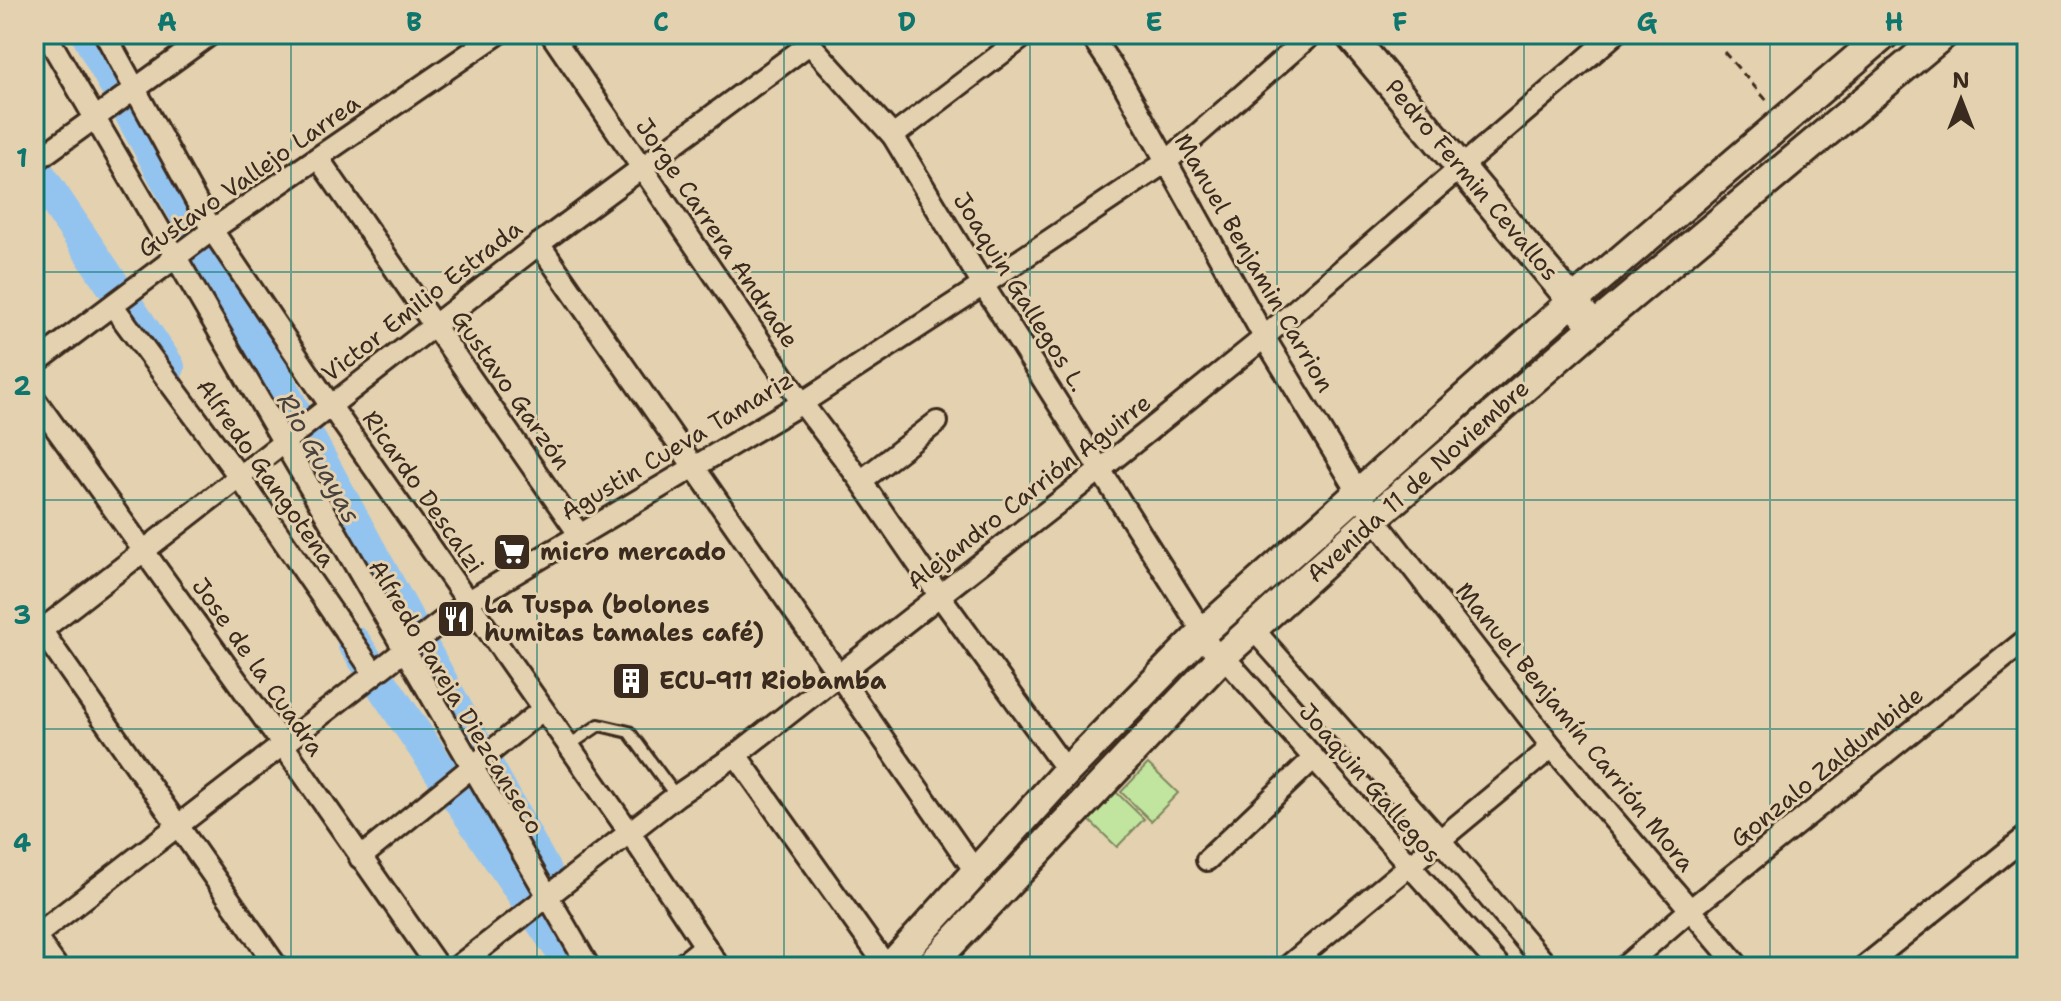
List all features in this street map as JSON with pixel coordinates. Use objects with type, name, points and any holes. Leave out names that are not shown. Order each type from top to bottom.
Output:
[{"type":"street","points":[[46,34],[588,967]]},
{"type":"street","name":"Ricardo Descalzi","points":[[105,34],[212,230],[330,405],[630,833],[719,967]]},
{"type":"street","points":[[34,162],[211,34]]},
{"type":"street","name":"Gustavo Vallejo Larrea","points":[[34,364],[212,230],[498,34]]},
{"type":"street","name":"Jorge Carrera Andrade","points":[[551,34],[802,403],[1067,771]]},
{"type":"street","points":[[893,136],[1027,34]]},
{"type":"street","name":"Manuel Benjamin Carrion","points":[[1090,34],[1121,80],[1264,337],[1374,518]]},
{"type":"street","name":"Agustin Cueva Tamariz","points":[[34,936],[467,602],[802,403],[1166,162],[1312,34]]},
{"type":"street","name":"Pedro Fermin Cevallos","points":[[1349,34],[1594,327]]},
{"type":"street","name":"Alejandro Carrión Aguirre","points":[[457,967],[676,796],[736,755],[1100,470],[1264,337],[1615,34]]},
{"type":"street","name":"Avenida 11 de Noviembre","points":[[889,967],[1067,771],[1203,632],[1573,301],[1885,34]]},
{"type":"street","name":"Avenida 11 de Noviembre","points":[[929,967],[1223,656],[1374,518],[1594,327],[1944,34]]},
{"type":"street","name":"Victor Emilio Estrada","points":[[37,629],[539,244],[643,169],[805,39]]},
{"type":"street","name":"Joaquin Gallegos L.","points":[[805,39],[893,136],[983,285],[1203,632]]},
{"type":"street","name":"Alfredo Pareja Diezcanseco","points":[[34,41],[588,967]]},
{"type":"street","points":[[1785,120],[1809,148]]},
{"type":"street","name":"Gustavo Garzón","points":[[318,158],[579,534]]},
{"type":"street","points":[[539,244],[975,871]]},
{"type":"street","name":"Alfredo Gangotena","points":[[113,306],[238,475],[374,673]]},
{"type":"street","name":"Jose de la Cuadra","points":[[34,398],[438,967]]},
{"type":"street","points":[[861,481],[937,422]]},
{"type":"street","name":"Manuel Benjamín Carrión Mora","points":[[1374,518],[1552,747],[1739,967]]},
{"type":"street","points":[[37,629],[277,967]]},
{"type":"street","points":[[1253,629],[1548,967]]},
{"type":"street","name":"Joaquin Gallegos","points":[[1203,632],[1205,641],[1223,656],[1500,967]]},
{"type":"street","name":"Gonzalo Zaldumbide","points":[[1624,967],[1691,909],[2027,639]]},
{"type":"street","points":[[360,858],[542,710]]},
{"type":"street","points":[[1287,967],[1552,747]]},
{"type":"street","points":[[736,755],[889,967]]},
{"type":"street","points":[[1207,860],[1314,758]]},
{"type":"street","points":[[1864,967],[2027,836]]},
{"type":"street","points":[[34,936],[57,967]]},
{"type":"street","points":[[679,967],[705,946]]},
{"type":"lane","points":[[568,746],[599,725],[629,732],[676,796]]},
{"type":"path","points":[[1724,52],[1785,120]]},
{"type":"green space","points":[[1148,764],[1178,793],[1151,821],[1121,792]]},
{"type":"green space","points":[[1116,792],[1144,819],[1117,847],[1089,820]]},
{"type":"waterway","name":"Rio Guayas","points":[[88,34],[550,882]]},
{"type":"waterway","name":"Rio Guayas","points":[[34,168],[168,367]]},
{"type":"waterway","name":"Rio Guayas","points":[[354,643],[573,967]]},
{"type":"place","name":"micro mercado","points":[[512,552]]},
{"type":"place","name":"La Tuspa (bolones humitas tamales café)","points":[[456,619]]},
{"type":"place","name":"ECU-911 Riobamba","points":[[631,681]]}]
